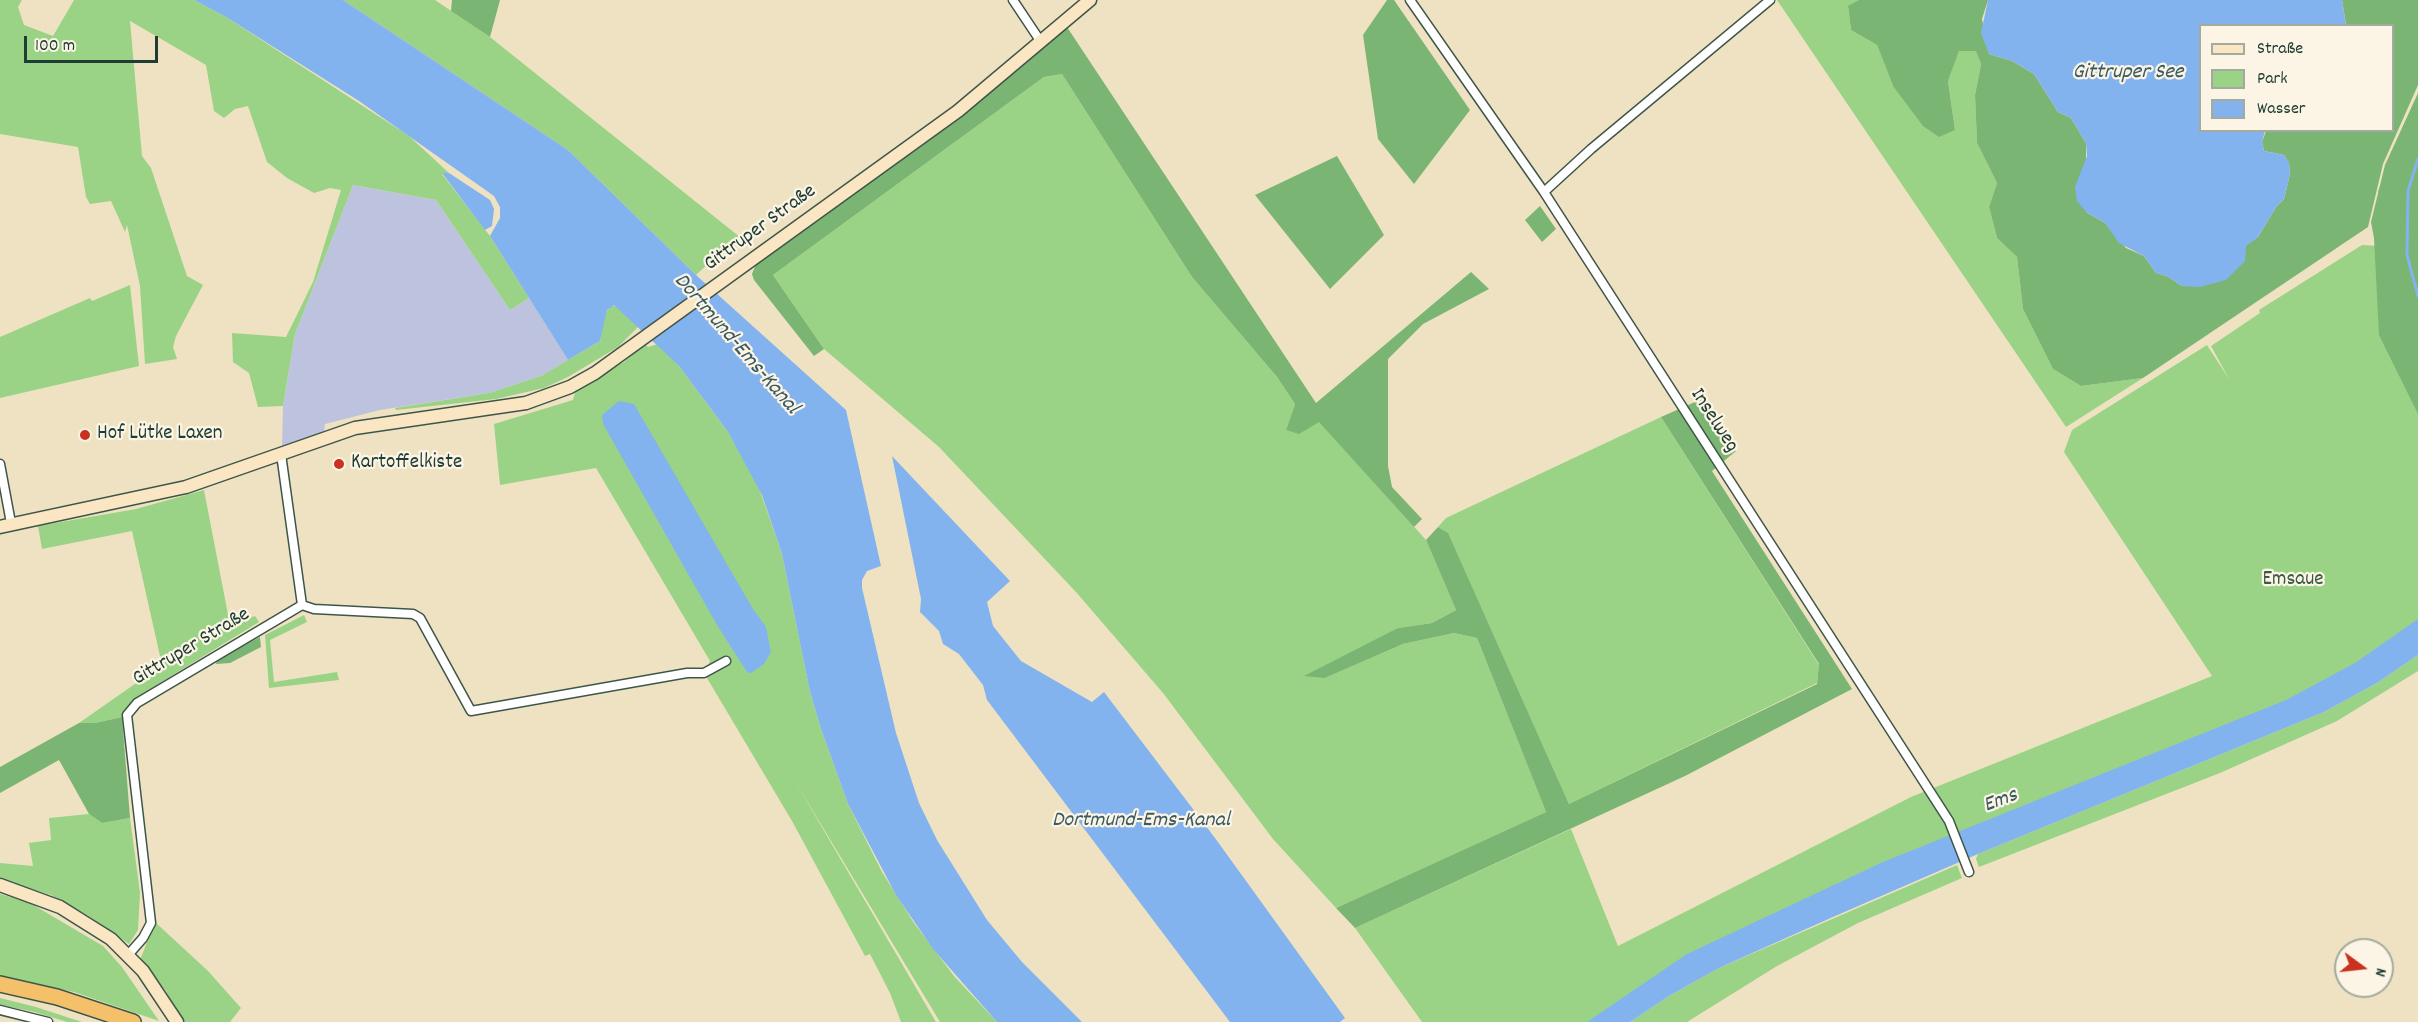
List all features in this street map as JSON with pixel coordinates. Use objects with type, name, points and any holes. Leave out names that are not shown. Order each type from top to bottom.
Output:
[{"type":"highway","points":[[0,984],[57,997],[133,1022]]},
{"type":"street","points":[[1013,0],[1041,42]]},
{"type":"street","name":"Gittruper Straße","points":[[5,525],[186,488],[355,428],[385,422],[494,409],[542,398],[595,373],[958,111],[1090,0]]},
{"type":"street","name":"Inselweg","points":[[1410,0],[1544,192],[1949,821],[1969,872]]},
{"type":"street","points":[[1544,192],[1591,149],[1770,0]]},
{"type":"street","points":[[281,454],[302,605],[314,609],[413,614],[420,618],[471,711],[687,673],[704,673],[726,661]]},
{"type":"street","points":[[0,464],[5,525]]},
{"type":"street","name":"Gittruper Straße","points":[[128,955],[143,938],[150,924],[127,715],[137,703],[302,605]]},
{"type":"street","points":[[0,885],[80,918],[128,955],[156,988],[177,1022]]},
{"type":"street","points":[[0,1010],[48,1022]]},
{"type":"shaded area","points":[[353,185],[436,200],[510,310],[529,298],[568,360],[541,376],[489,393],[380,410],[325,424],[324,433],[282,446],[283,406],[295,334]]},
{"type":"green space","points":[[0,0],[22,0],[18,7],[24,25],[53,36],[74,0],[194,0],[226,17],[409,136],[449,173],[442,174],[490,236],[529,298],[510,310],[436,200],[353,185],[295,334],[283,406],[258,407],[249,373],[233,362],[232,333],[286,337],[313,282],[341,190],[330,188],[314,193],[287,178],[267,162],[248,106],[235,109],[224,118],[214,111],[206,65],[130,21],[142,156],[151,168],[187,276],[203,285],[176,336],[173,347],[177,359],[145,364],[140,286],[127,225],[125,232],[111,201],[90,204],[86,197],[78,147],[0,134]]},
{"type":"green space","points":[[343,0],[435,0],[490,37],[741,238],[733,241],[696,275],[568,150]]},
{"type":"green space","points":[[452,0],[500,0],[490,37],[451,11]]},
{"type":"green space","points":[[1387,0],[1394,0],[1470,110],[1414,184],[1378,139],[1363,35]]},
{"type":"green space","points":[[1777,0],[1859,0],[1848,7],[1851,30],[1877,45],[1893,86],[1955,130],[1948,81],[1959,50],[1976,50],[1981,64],[1975,95],[1977,143],[1997,183],[1989,207],[1997,238],[2017,257],[2023,309],[2053,369],[2081,386],[2143,378],[2066,427]]},
{"type":"green space","points":[[1859,0],[1988,0],[1982,19],[1989,54],[2012,61],[2034,74],[2058,112],[2071,118],[2086,143],[2086,212],[2105,223],[2126,248],[2144,256],[2156,273],[2167,276],[2182,286],[2258,237],[2276,207],[2284,199],[2290,174],[2289,163],[2284,155],[2264,151],[2262,142],[2266,132],[2394,132],[2394,24],[2346,24],[2342,0],[2418,0],[2418,85],[2383,164],[2368,227],[2143,378],[2081,386],[2053,369],[2023,309],[2017,257],[1997,238],[1989,207],[1997,183],[1977,143],[1975,95],[1981,64],[1976,51],[1959,51],[1948,81],[1955,130],[1939,137],[1923,126],[1893,86],[1877,45],[1851,30],[1848,6]]},
{"type":"green space","points":[[1065,24],[1316,403],[1471,272],[1489,289],[1423,324],[1388,359],[1388,466],[1392,487],[1422,519],[1414,527],[1319,422],[1299,434],[1286,430],[1295,404],[1277,377],[1192,277],[1062,74],[1044,77],[773,275],[824,349],[814,356],[754,280],[752,274],[756,264]]},
{"type":"green space","points":[[1062,74],[1192,277],[1277,377],[1295,404],[1286,430],[1299,433],[1319,421],[1426,540],[1456,610],[1432,623],[1398,628],[1325,678],[1403,644],[1454,633],[1477,638],[1546,812],[1336,908],[1273,839],[1163,693],[1076,592],[939,447],[824,349],[773,275],[1044,77]]},
{"type":"green space","points":[[2418,93],[2418,414],[2379,335],[2374,238],[2371,222],[2385,165]]},
{"type":"green space","name":"Emsaue","points":[[2418,102],[2418,634],[2369,670],[1955,848],[1604,1022],[1422,1022],[1355,928],[1571,829],[1618,946],[1911,797],[2212,676],[2064,452],[2072,430],[2207,345],[2229,379],[2211,346],[2260,313],[2259,310],[2362,245],[2379,246],[2378,191]]},
{"type":"green space","points":[[1337,156],[1384,235],[1330,289],[1255,195]]},
{"type":"green space","points":[[1540,206],[1556,229],[1542,242],[1525,220]]},
{"type":"green space","points":[[130,285],[139,366],[0,398],[0,337],[90,298],[92,301]]},
{"type":"green space","points":[[612,305],[618,307],[639,326],[618,347],[568,377],[544,388],[496,399],[396,410],[395,408],[489,393],[541,376],[600,341],[605,313]]},
{"type":"green space","points":[[645,344],[648,347],[658,344],[679,366],[728,432],[758,485],[782,554],[810,692],[848,804],[882,872],[914,923],[954,976],[997,1022],[940,1022],[796,783],[936,1022],[901,1022],[890,993],[870,954],[865,956],[792,821],[704,673],[710,661],[596,468],[500,485],[494,424],[573,400],[576,389],[624,362]]},
{"type":"green space","points":[[1704,398],[1736,451],[1712,471],[1852,689],[1685,776],[1355,928],[1336,908],[1546,812],[1477,638],[1454,633],[1403,644],[1325,678],[1304,676],[1398,628],[1432,623],[1456,610],[1426,540],[1438,527],[1448,533],[1569,804],[1817,684],[1819,664],[1661,417]]},
{"type":"green space","points":[[1661,417],[1819,665],[1817,683],[1569,804],[1448,534],[1438,527],[1446,518]]},
{"type":"green space","points":[[204,490],[230,625],[255,616],[259,622],[137,697],[122,717],[95,723],[79,723],[162,665],[132,531],[42,549],[38,526],[136,509]]},
{"type":"green space","points":[[304,615],[307,622],[270,640],[274,682],[337,672],[339,680],[269,688],[265,635]]},
{"type":"green space","points":[[260,637],[261,647],[230,663],[216,664],[217,659]]},
{"type":"green space","points":[[2418,655],[2418,671],[2337,721],[2220,773],[1979,867],[1976,859],[1978,854],[2324,712],[2377,683]]},
{"type":"green space","points":[[122,717],[130,818],[102,823],[89,814],[59,760],[0,793],[0,767],[79,723],[95,723]]},
{"type":"green space","points":[[89,814],[102,823],[130,818],[140,893],[138,930],[129,944],[89,916],[51,895],[0,879],[0,863],[33,866],[29,843],[51,840],[49,818]]},
{"type":"green space","points":[[1957,865],[1962,878],[1858,923],[1777,966],[1687,1022],[1630,1022],[1669,996],[1719,968]]},
{"type":"green space","points":[[0,894],[30,903],[103,946],[122,967],[159,1021],[74,992],[0,977]]},
{"type":"green space","points":[[155,922],[208,971],[241,1008],[230,1022],[181,1022],[166,991],[140,960]]},
{"type":"green space","points":[[0,998],[82,1022],[67,1022],[35,1012],[0,1005]]},
{"type":"water","points":[[194,0],[343,0],[568,150],[696,275],[846,410],[881,566],[867,571],[862,580],[862,588],[896,733],[919,803],[937,840],[987,920],[1022,962],[1082,1022],[997,1022],[933,949],[896,895],[848,804],[821,729],[810,692],[782,554],[762,495],[728,432],[679,366],[614,305],[607,310],[600,341],[568,360],[490,236],[500,218],[500,207],[494,196],[359,101],[226,17]]},
{"type":"water","name":"Gittruper See","points":[[1988,0],[2342,0],[2346,24],[2199,24],[2199,132],[2265,132],[2262,142],[2264,151],[2284,155],[2289,163],[2290,174],[2284,199],[2276,207],[2258,237],[2246,246],[2245,261],[2226,280],[2200,287],[2182,286],[2167,276],[2156,273],[2144,256],[2119,243],[2105,223],[2086,212],[2077,201],[2075,187],[2087,156],[2086,143],[2071,118],[2058,112],[2034,74],[2012,61],[1989,54],[1981,33]]},
{"type":"water","points":[[442,173],[449,173],[490,200],[494,209],[492,226],[485,230]]},
{"type":"water","points":[[619,401],[634,404],[753,609],[766,627],[771,652],[764,664],[751,673],[747,672],[717,625],[603,424],[602,415]]},
{"type":"water","name":"Dortmund-Ems-Kanal","points":[[892,456],[1010,581],[987,602],[993,626],[1021,661],[1092,702],[1104,692],[1215,838],[1345,1018],[1340,1022],[1230,1022],[987,700],[983,685],[959,654],[943,644],[939,631],[920,612],[921,599]]},
{"type":"water","points":[[2418,619],[2418,655],[2377,683],[2324,712],[1978,854],[1833,917],[1719,968],[1669,996],[1630,1022],[1587,1022],[1687,954],[1883,862],[2286,700],[2355,663]]},
{"type":"waterway","points":[[2418,159],[2408,191],[2407,255],[2418,296]]},
{"type":"place","name":"Hof Lütke Laxen","points":[[85,435]]},
{"type":"place","name":"Kartoffelkiste","points":[[339,464]]},
{"type":"water label","name":"Ems","points":[[2001,802]]}]
